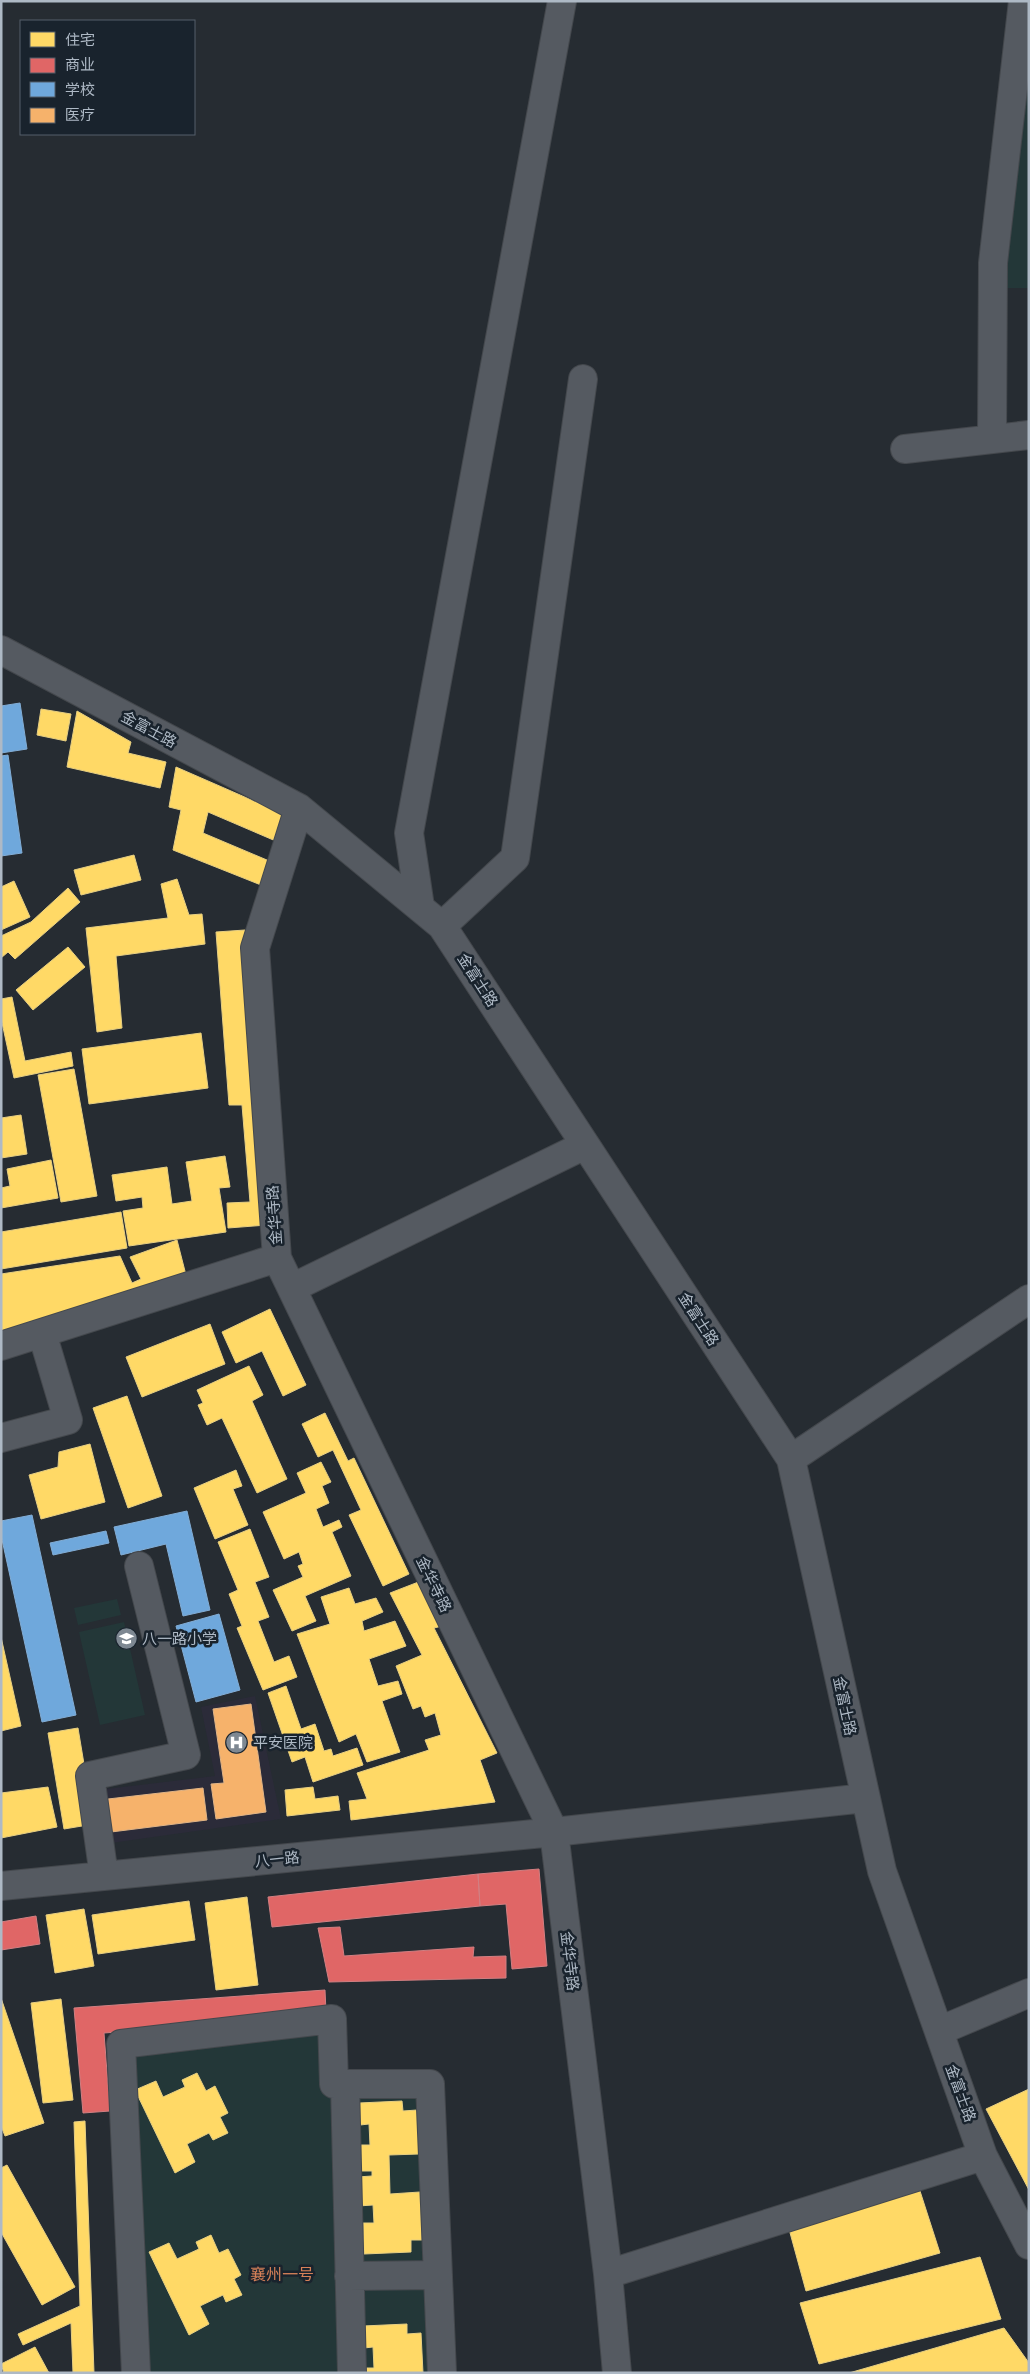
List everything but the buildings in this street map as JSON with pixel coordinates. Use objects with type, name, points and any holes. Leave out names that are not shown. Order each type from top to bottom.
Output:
[{"type":"street","points":[[420,907],[409,833],[562,1]]},
{"type":"street","points":[[992,439],[993,263],[1023,1]]},
{"type":"street","points":[[442,926],[515,858],[583,379]]},
{"type":"street","points":[[905,449],[1029,435]]},
{"type":"street","name":"金富士路","points":[[1,650],[299,808],[442,926],[791,1459],[882,1871],[983,2156],[1029,2246]]},
{"type":"street","name":"金华寺路","points":[[299,808],[255,948],[277,1258],[554,1832],[608,2274],[617,2373]]},
{"type":"street","points":[[292,1288],[586,1145]]},
{"type":"street","points":[[1,1346],[277,1258]]},
{"type":"street","points":[[791,1459],[1029,1299]]},
{"type":"street","points":[[1,1438],[68,1420],[42,1333]]},
{"type":"street","points":[[104,1876],[90,1776],[186,1755],[139,1566]]},
{"type":"street","name":"八一路","points":[[1,1886],[554,1832],[866,1798]]},
{"type":"street","points":[[938,2031],[1029,1993]]},
{"type":"street","points":[[136,2373],[121,2044],[332,2019],[334,2084],[430,2084],[442,2373]]},
{"type":"street","points":[[345,2084],[352,2373]]},
{"type":"street","points":[[608,2274],[983,2156]]},
{"type":"street","points":[[349,2276],[438,2275]]},
{"type":"shaded area","name":"平安医院","points":[[255,1696],[281,1819],[104,1844],[98,1790],[215,1776],[201,1707]]},
{"type":"green space","points":[[1029,1],[1029,288],[999,288]]},
{"type":"green space","points":[[117,1599],[121,1615],[78,1625],[74,1608]]},
{"type":"green space","points":[[124,1622],[145,1715],[100,1725],[79,1632]]},
{"type":"green space","points":[[332,2019],[334,2084],[430,2084],[442,2373],[137,2373],[121,2044]]},
{"type":"place","name":"八一路小学","points":[[126,1638]]},
{"type":"place","name":"平安医院","points":[[237,1742]]},
{"type":"district","name":"襄州一号","points":[[282,2274]]}]
